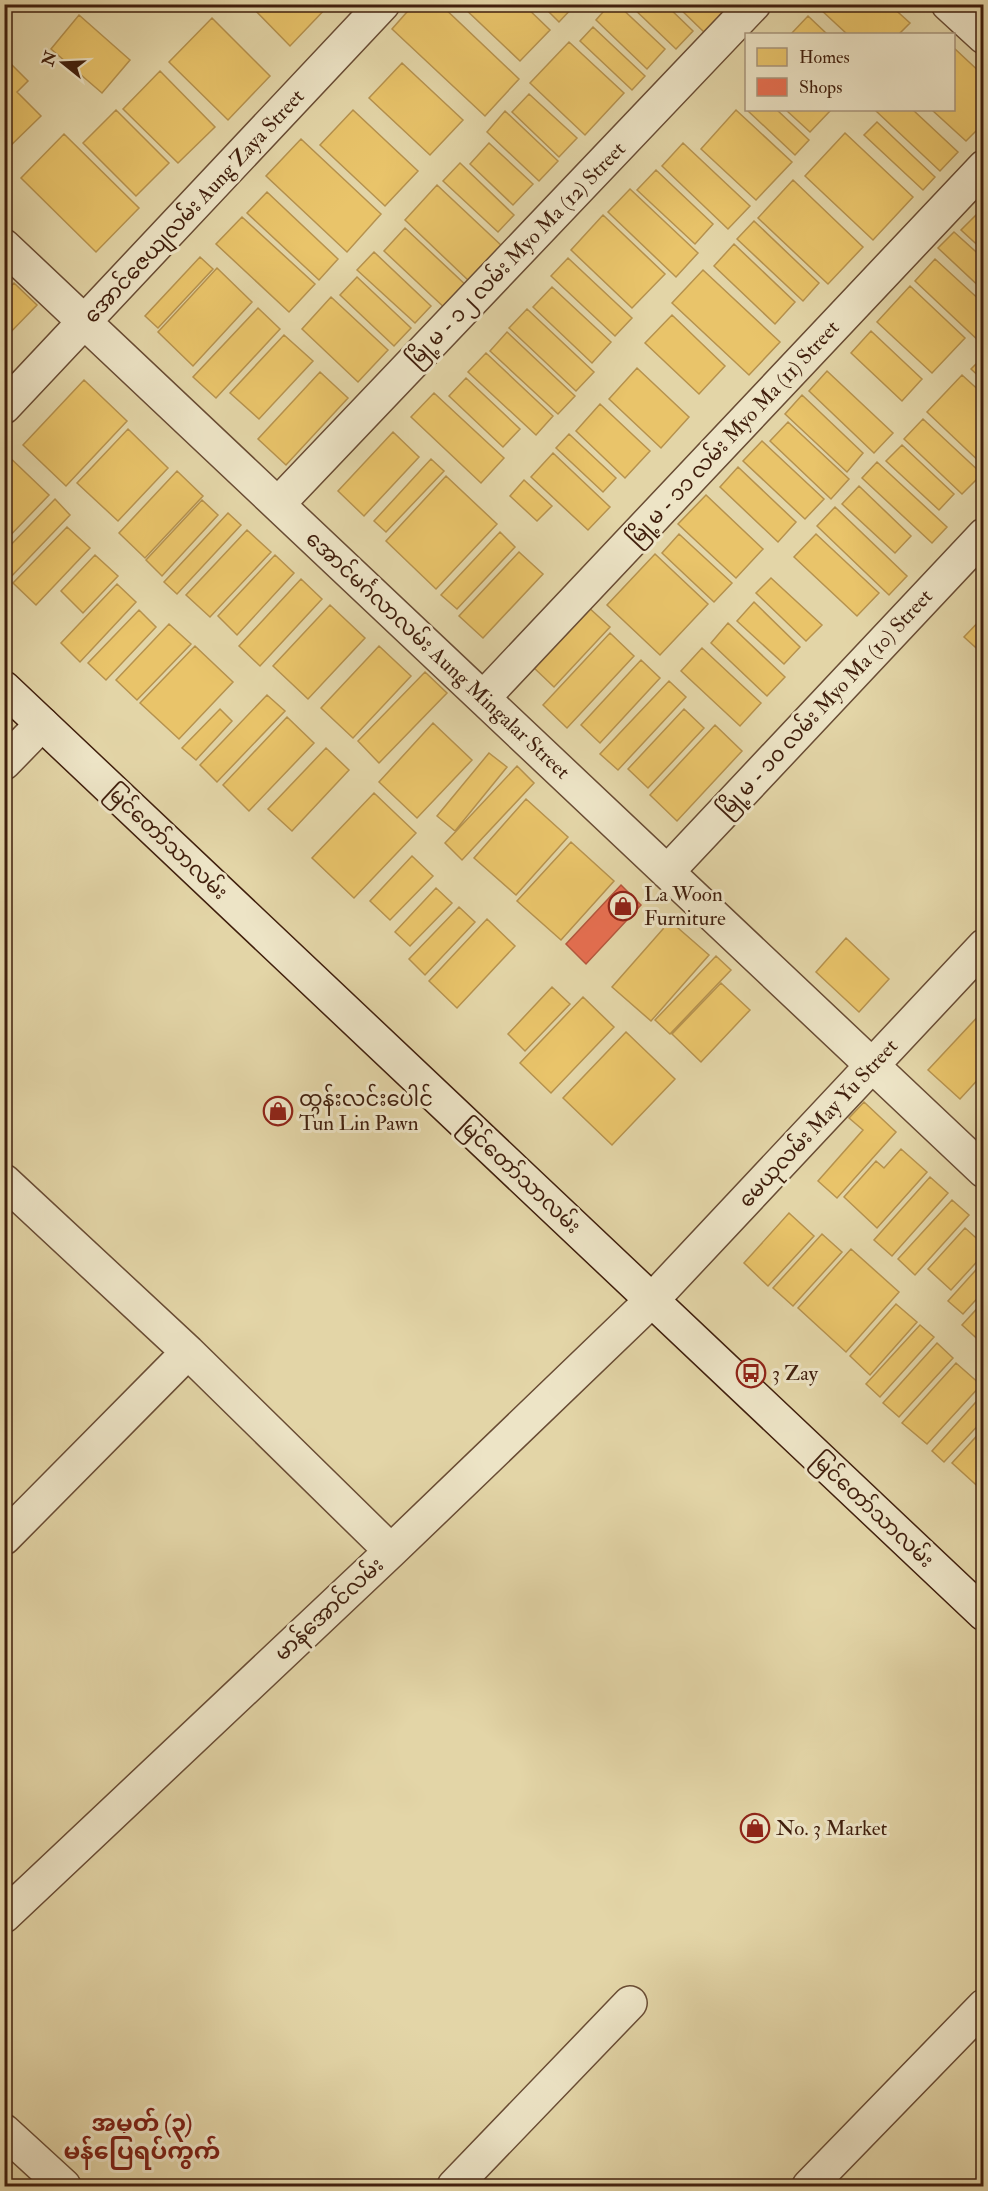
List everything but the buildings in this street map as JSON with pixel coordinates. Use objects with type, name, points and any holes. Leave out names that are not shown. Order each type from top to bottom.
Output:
[{"type":"street","name":"အောင်ဇေယျလမ်း Aung Zaya Street","points":[[4,407],[383,4]]},
{"type":"street","name":"မြို့မ - ၁၂ လမ်း Myo Ma (12) Street","points":[[278,504],[754,4]]},
{"type":"street","points":[[948,4],[984,37]]},
{"type":"street","name":"မြို့မ - ၁၁ လမ်း Myo Ma (11) Street","points":[[483,698],[984,167]]},
{"type":"street","name":"အောင်မင်္ဂလာလမ်း Aung Mingalar Street","points":[[4,246],[984,1171]]},
{"type":"street","name":"မြို့မ - ၁၀ လမ်း Myo Ma (10) Street","points":[[667,872],[984,535]]},
{"type":"street","name":"မြင်တော်သာလမ်း","points":[[4,688],[984,1614]]},
{"type":"street","points":[[4,763],[42,724]]},
{"type":"street","name":"မေယုလမ်း May Yu Street","points":[[652,1300],[984,946]]},
{"type":"street","points":[[4,1181],[188,1352],[391,1551]]},
{"type":"street","name":"မာန်အောင်လမ်း","points":[[4,1916],[391,1551],[652,1300]]},
{"type":"street","points":[[4,1538],[188,1352]]},
{"type":"street","points":[[454,2187],[630,2003]]},
{"type":"street","points":[[809,2187],[984,2006]]},
{"type":"street","points":[[4,2131],[64,2187]]},
{"type":"place","name":"La Woon Furniture","points":[[623,906]]},
{"type":"place","name":"ထွန်းလင်းပေါင် Tun Lin Pawn","points":[[278,1111]]},
{"type":"place","name":"3 Zay","points":[[751,1373]]},
{"type":"place","name":"No. 3 Market","points":[[755,1828]]},
{"type":"district","name":"အမှတ် (၃) မန်ပြေရပ်ကွက်","points":[[142,2137]]}]
